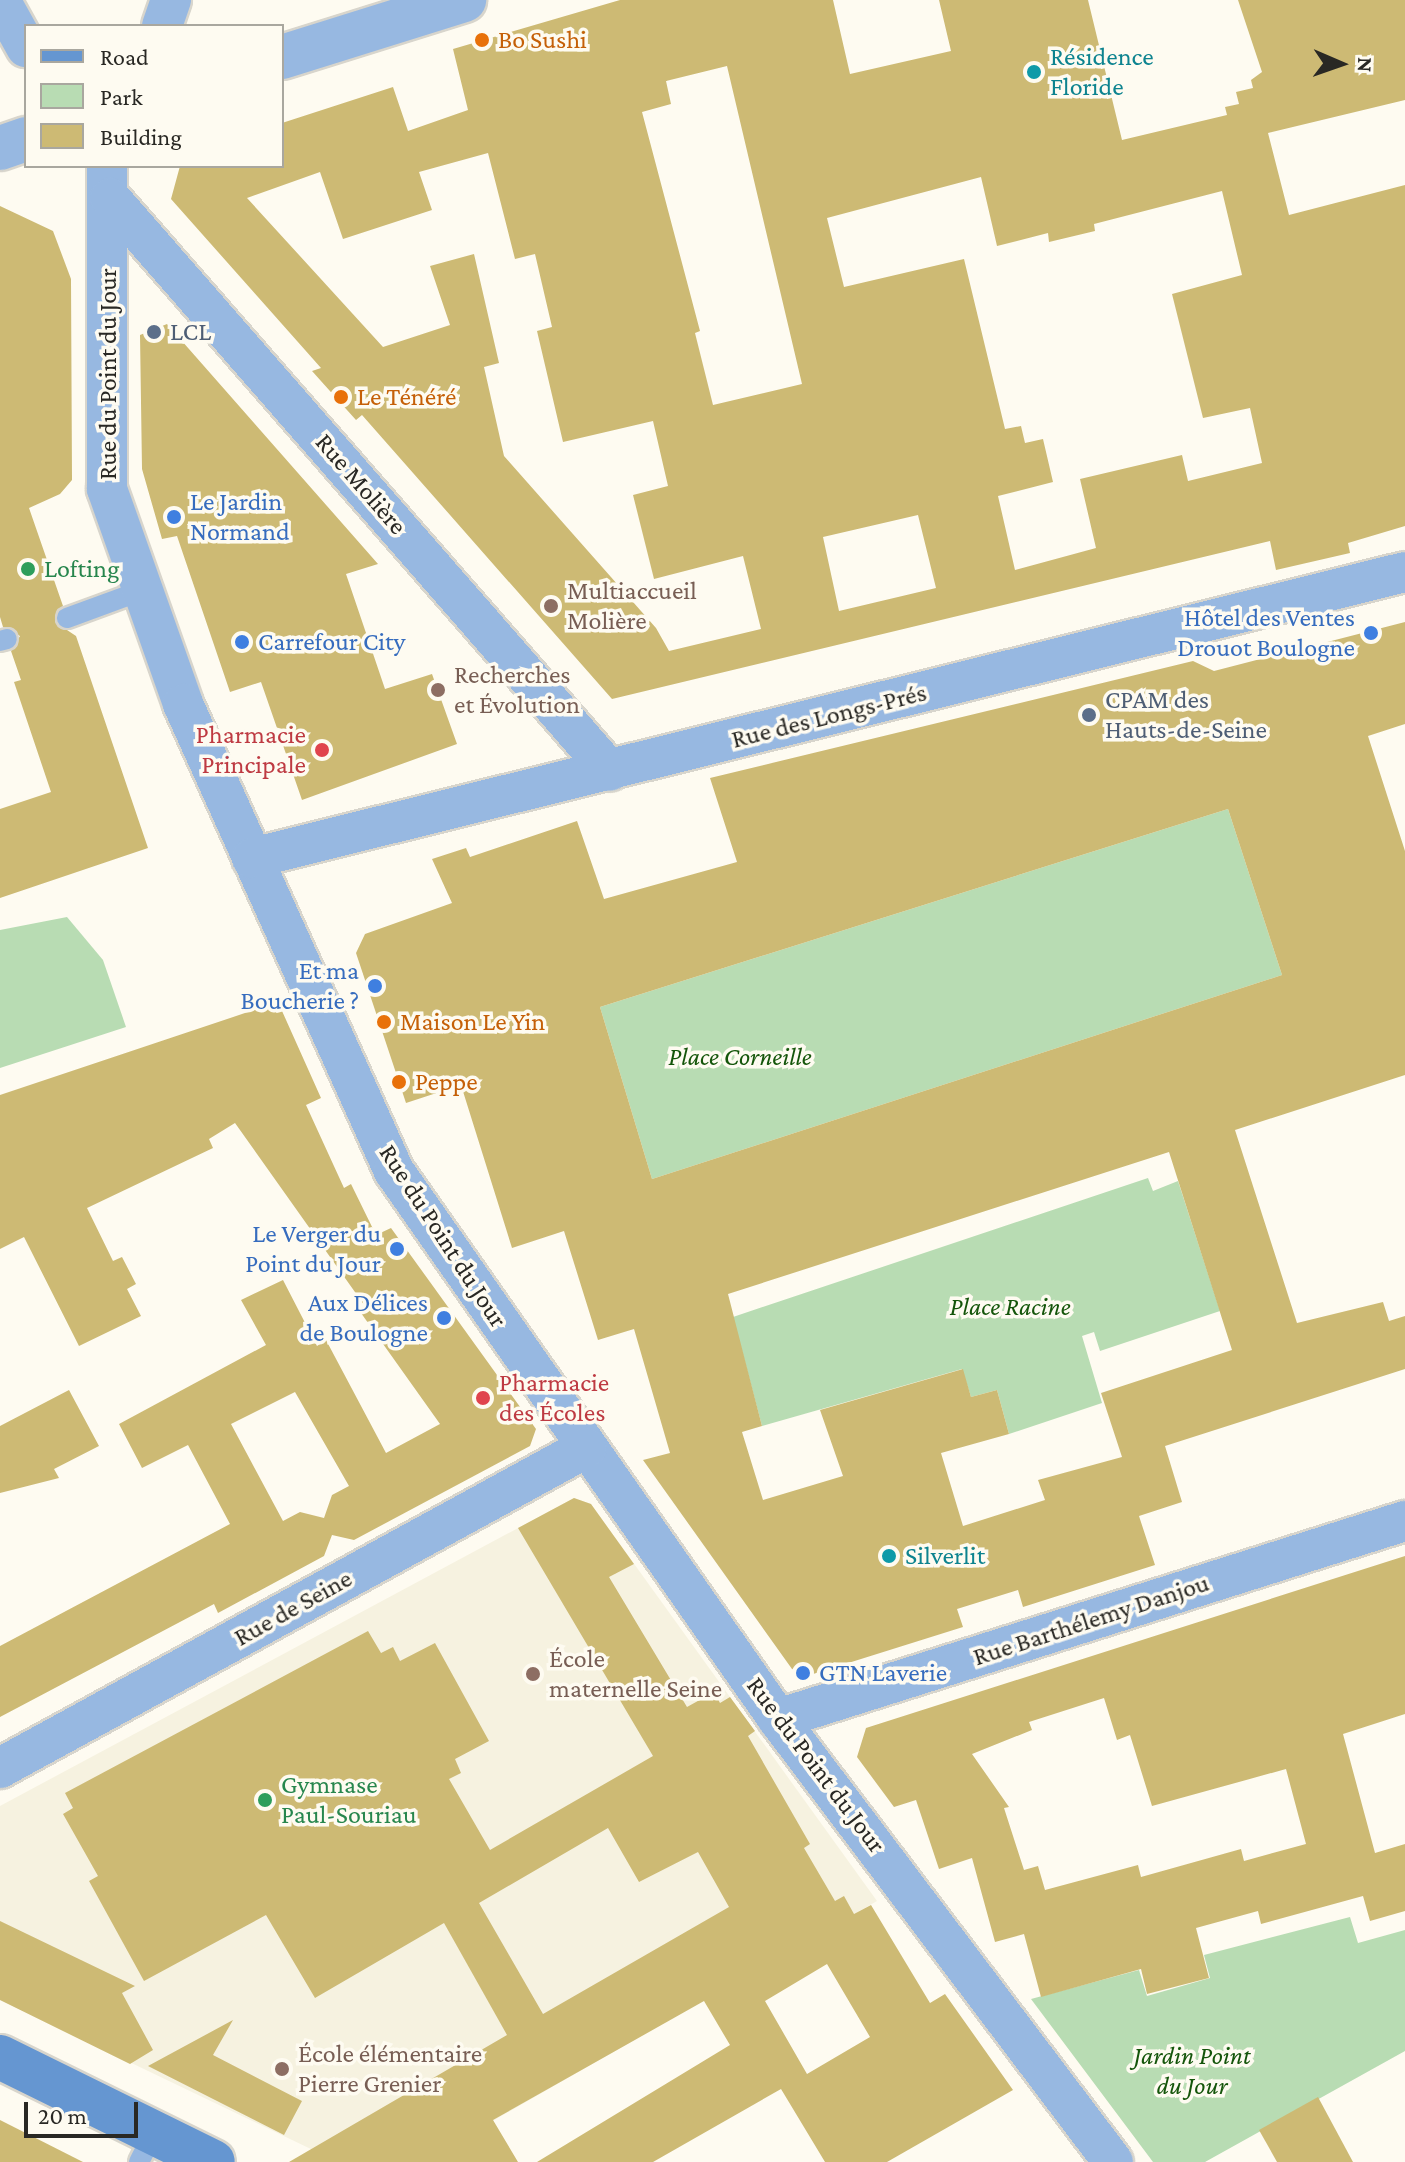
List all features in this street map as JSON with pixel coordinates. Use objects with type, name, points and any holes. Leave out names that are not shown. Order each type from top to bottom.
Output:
[{"type":"main road","points":[[0,2057],[147,2148],[213,2162]]},
{"type":"street","points":[[0,0],[24,43]]},
{"type":"street","points":[[163,24],[171,0]]},
{"type":"street","points":[[284,56],[464,0]]},
{"type":"street","points":[[0,148],[24,140]]},
{"type":"street","name":"Rue du Point du Jour","points":[[109,182],[107,489],[183,704],[394,1171],[778,1719],[1113,2162]]},
{"type":"street","name":"Rue Molière","points":[[109,182],[610,771]]},
{"type":"street","name":"Rue des Longs-Prés","points":[[252,858],[1405,572]]},
{"type":"street","name":"Rue de Seine","points":[[0,1768],[586,1448]]},
{"type":"street","name":"Rue Barthélemy Danjou","points":[[778,1719],[1405,1521]]},
{"type":"lane","points":[[67,618],[143,590]]},
{"type":"shaded area","points":[[574,1498],[591,1504],[877,1901],[421,2162],[338,2162],[0,2000],[0,1806]]},
{"type":"green space","name":"Place Corneille","points":[[1228,809],[1282,975],[652,1179],[600,1007]]},
{"type":"green space","points":[[67,917],[103,960],[126,1027],[0,1068],[0,930]]},
{"type":"green space","name":"Place Racine","points":[[1148,1178],[1153,1191],[1178,1181],[1220,1311],[1100,1351],[1094,1332],[1082,1336],[1102,1403],[1009,1434],[997,1390],[971,1397],[962,1369],[762,1426],[733,1317]]},
{"type":"green space","name":"Jardin Point du Jour","points":[[1350,1917],[1358,1943],[1405,1930],[1405,2051],[1205,2162],[1153,2162],[1031,1999],[1139,1970],[1147,1996],[1210,1978],[1204,1955]]},
{"type":"building","points":[[620,0],[833,0],[850,74],[951,51],[939,0],[1088,0],[1122,140],[1227,115],[1225,107],[1239,104],[1236,92],[1253,88],[1251,80],[1262,72],[1238,0],[1405,0],[1405,100],[1268,133],[1289,215],[1405,185],[1405,526],[1348,543],[1350,553],[1276,570],[1270,541],[612,699],[362,415],[356,420],[312,371],[321,368],[171,199],[179,168],[284,168],[284,122],[393,87],[408,131],[468,110],[453,49]],"holes":[[[727,66],[802,384],[713,405],[695,333],[700,331],[642,112],[671,104],[666,81]],[[488,153],[515,259],[535,254],[552,327],[537,331],[563,442],[653,421],[668,486],[633,495],[654,579],[743,556],[761,629],[669,651],[656,628],[504,456],[484,367],[499,363],[474,254],[430,266],[450,325],[383,347],[247,198],[320,172],[343,239],[432,210],[419,172]],[[981,177],[997,246],[1048,233],[1049,242],[1095,231],[1094,224],[1222,191],[1242,275],[1172,294],[1203,418],[1250,408],[1262,463],[1188,481],[1182,455],[1080,479],[1096,548],[1015,570],[998,496],[1053,482],[1043,439],[1025,443],[1021,426],[1005,429],[964,259],[844,287],[827,218]],[[918,515],[936,588],[839,611],[823,537]]]},
{"type":"building","points":[[0,206],[53,231],[71,279],[72,480],[60,494],[29,508],[63,606],[55,622],[76,636],[148,848],[0,898],[0,809],[51,792],[14,682],[21,680],[11,651],[20,636],[3,627],[0,617]]},
{"type":"building","points":[[167,324],[378,564],[346,574],[385,689],[432,674],[457,744],[302,800],[261,682],[230,692],[177,536],[162,539],[142,469],[140,335]]},
{"type":"building","points":[[1405,622],[1405,724],[1368,736],[1405,851],[1405,1075],[1235,1130],[1297,1323],[1383,1302],[1389,1321],[1405,1316],[1405,1369],[1165,1446],[1182,1502],[1139,1516],[1155,1565],[1023,1607],[1018,1590],[957,1609],[963,1627],[810,1675],[792,1669],[643,1460],[670,1453],[634,1329],[598,1340],[564,1231],[512,1248],[461,1085],[406,1103],[356,953],[365,934],[452,903],[432,859],[466,848],[470,857],[577,821],[604,899],[737,862],[710,778],[1193,661],[1214,671]],"holes":[[[1228,809],[1282,975],[652,1179],[600,1007]],[[1169,1152],[1232,1350],[1101,1393],[1122,1457],[1038,1480],[1045,1500],[963,1526],[941,1453],[1009,1434],[997,1390],[971,1397],[963,1369],[820,1410],[843,1476],[763,1500],[742,1432],[762,1426],[728,1294]]]},
{"type":"building","points":[[278,1002],[321,1098],[306,1105],[344,1188],[351,1184],[376,1235],[391,1228],[536,1429],[530,1446],[354,1540],[332,1535],[324,1556],[218,1613],[214,1604],[0,1717],[0,1646],[230,1524],[188,1445],[142,1468],[119,1424],[266,1345],[241,1300],[283,1280],[317,1346],[326,1340],[386,1453],[440,1424],[361,1313],[367,1309],[235,1123],[209,1139],[213,1148],[87,1208],[113,1261],[122,1257],[136,1284],[127,1289],[141,1316],[79,1346],[24,1237],[0,1249],[0,1095]],"holes":[[[295,1392],[349,1486],[332,1495],[324,1518],[300,1512],[283,1521],[231,1424]]]},
{"type":"building","points":[[69,1390],[99,1446],[54,1469],[59,1478],[0,1493],[0,1426]]},
{"type":"building","points":[[574,1498],[591,1504],[634,1564],[609,1577],[687,1707],[714,1692],[720,1703],[730,1697],[755,1731],[748,1736],[810,1844],[804,1848],[835,1901],[844,1896],[854,1914],[871,1905],[930,2003],[945,1994],[1013,2090],[887,2162],[825,2162],[781,2089],[653,2162],[537,2162],[730,2045],[704,2001],[493,2120],[518,2162],[289,2162],[507,2035],[444,1923],[315,1998],[266,1915],[144,1981],[89,1881],[98,1876],[63,1814],[73,1808],[65,1793],[368,1631],[381,1653],[393,1647],[400,1661],[435,1643],[489,1741],[455,1759],[461,1773],[449,1779],[490,1850],[653,1756],[518,1528]],"holes":[[[608,1828],[639,1882],[698,1852],[729,1907],[543,2014],[479,1903]],[[827,1964],[870,2037],[807,2074],[765,2001]]]},
{"type":"building","points":[[1405,1556],[1405,1714],[1343,1734],[1375,1853],[1405,1844],[1405,1911],[1370,1921],[1363,1896],[1261,1924],[1258,1911],[1196,1928],[1209,1978],[1147,1994],[1141,1969],[1041,1997],[1024,1934],[995,1942],[972,1858],[939,1869],[916,1800],[894,1807],[857,1757],[866,1728]],"holes":[[[1104,1698],[1117,1740],[1130,1735],[1152,1806],[1286,1769],[1306,1844],[1244,1861],[1241,1849],[1141,1877],[1138,1865],[1045,1890],[1038,1866],[1024,1870],[1004,1808],[1009,1807],[972,1754],[1032,1730],[1029,1722]]]},
{"type":"building","points":[[0,1921],[135,1986],[122,1993],[153,2050],[130,2064],[0,2000]]},
{"type":"building","points":[[233,2020],[213,2055],[302,2101],[284,2135],[148,2066]]},
{"type":"building","points":[[1318,2097],[1353,2162],[1277,2162],[1259,2130]]},
{"type":"building","points":[[0,2120],[83,2162],[0,2162]]},
{"type":"place","name":"Bo Sushi","points":[[482,40]]},
{"type":"place","name":"Résidence Floride","points":[[1034,72]]},
{"type":"place","name":"LCL","points":[[154,332]]},
{"type":"place","name":"Le Ténéré","points":[[341,397]]},
{"type":"place","name":"Le Jardin Normand","points":[[174,517]]},
{"type":"place","name":"Lofting","points":[[28,569]]},
{"type":"place","name":"Multiaccueil Molière","points":[[551,606]]},
{"type":"place","name":"Hôtel des Ventes Drouot Boulogne","points":[[1371,633]]},
{"type":"place","name":"Carrefour City","points":[[242,642]]},
{"type":"place","name":"Recherches et Évolution","points":[[438,690]]},
{"type":"place","name":"CPAM des Hauts-de-Seine","points":[[1089,715]]},
{"type":"place","name":"Pharmacie Principale","points":[[322,750]]},
{"type":"place","name":"Et ma Boucherie ?","points":[[375,986]]},
{"type":"place","name":"Maison Le Yin","points":[[384,1022]]},
{"type":"place","name":"Peppe","points":[[399,1082]]},
{"type":"place","name":"Le Verger du Point du Jour","points":[[397,1249]]},
{"type":"place","name":"Aux Délices de Boulogne","points":[[444,1318]]},
{"type":"place","name":"Pharmacie des Écoles","points":[[483,1398]]},
{"type":"place","name":"Silverlit","points":[[889,1556]]},
{"type":"place","name":"GTN Laverie","points":[[803,1673]]},
{"type":"place","name":"École maternelle Seine","points":[[533,1674]]},
{"type":"place","name":"Gymnase Paul-Souriau","points":[[265,1800]]},
{"type":"place","name":"École élémentaire Pierre Grenier","points":[[282,2069]]}]
